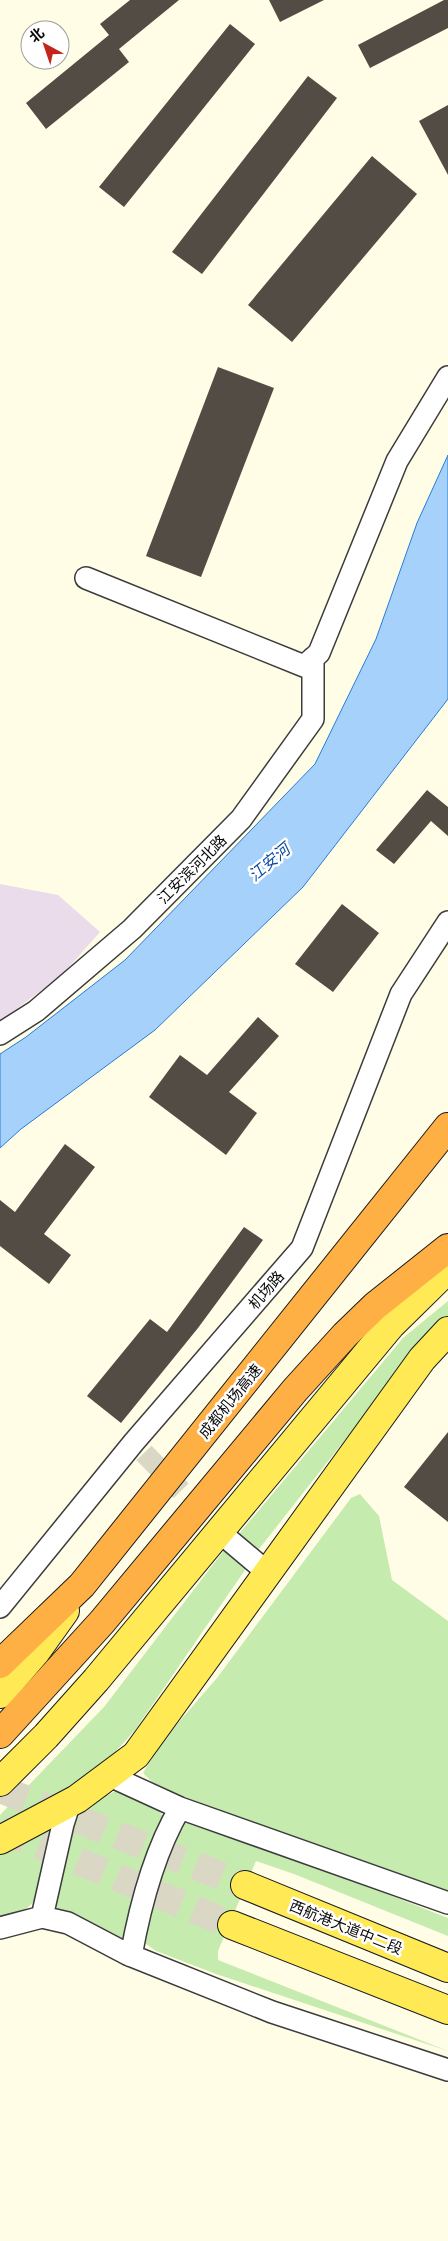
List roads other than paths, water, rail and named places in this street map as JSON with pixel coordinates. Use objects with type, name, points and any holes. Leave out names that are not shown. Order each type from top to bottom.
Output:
[{"type":"highway","name":"成都机场高速","points":[[0,1664],[82,1585],[448,1127]]},
{"type":"highway","points":[[0,1734],[102,1622],[288,1397],[344,1335],[375,1306],[448,1248]]},
{"type":"main road","points":[[3,1780],[96,1680],[391,1325],[448,1269]]},
{"type":"main road","points":[[0,1840],[70,1802],[136,1754],[422,1359],[448,1331]]},
{"type":"main road","points":[[0,1694],[34,1653],[82,1585]]},
{"type":"main road","name":"西航港大道中二段","points":[[245,1885],[448,1968]]},
{"type":"main road","points":[[232,1925],[448,2010]]},
{"type":"street","points":[[86,578],[304,666],[319,653],[397,460],[448,377]]},
{"type":"street","name":"江安滨河北路","points":[[0,1034],[36,1011],[132,929],[241,819],[312,719],[314,658]]},
{"type":"street","name":"机场路","points":[[0,1607],[139,1448],[302,1248],[401,994],[448,922]]},
{"type":"street","points":[[229,1540],[267,1572]]},
{"type":"street","points":[[108,1775],[180,1808],[448,1903]]},
{"type":"street","points":[[42,1916],[62,1824],[70,1802]]},
{"type":"street","points":[[131,1956],[156,1861],[171,1822],[180,1808]]},
{"type":"street","points":[[0,1928],[42,1916],[68,1923],[131,1956],[272,2012],[448,2070]]},
{"type":"water","name":"江安河","points":[[448,455],[448,699],[303,887],[155,1030],[21,1129],[0,1148],[0,1054],[26,1037],[125,960],[315,764],[376,639],[417,523]]},
{"type":"tunnel","points":[[144,1453],[229,1540]]},
{"type":"tunnel","points":[[0,1789],[245,1885]]},
{"type":"tunnel","points":[[0,1829],[232,1925]]}]
